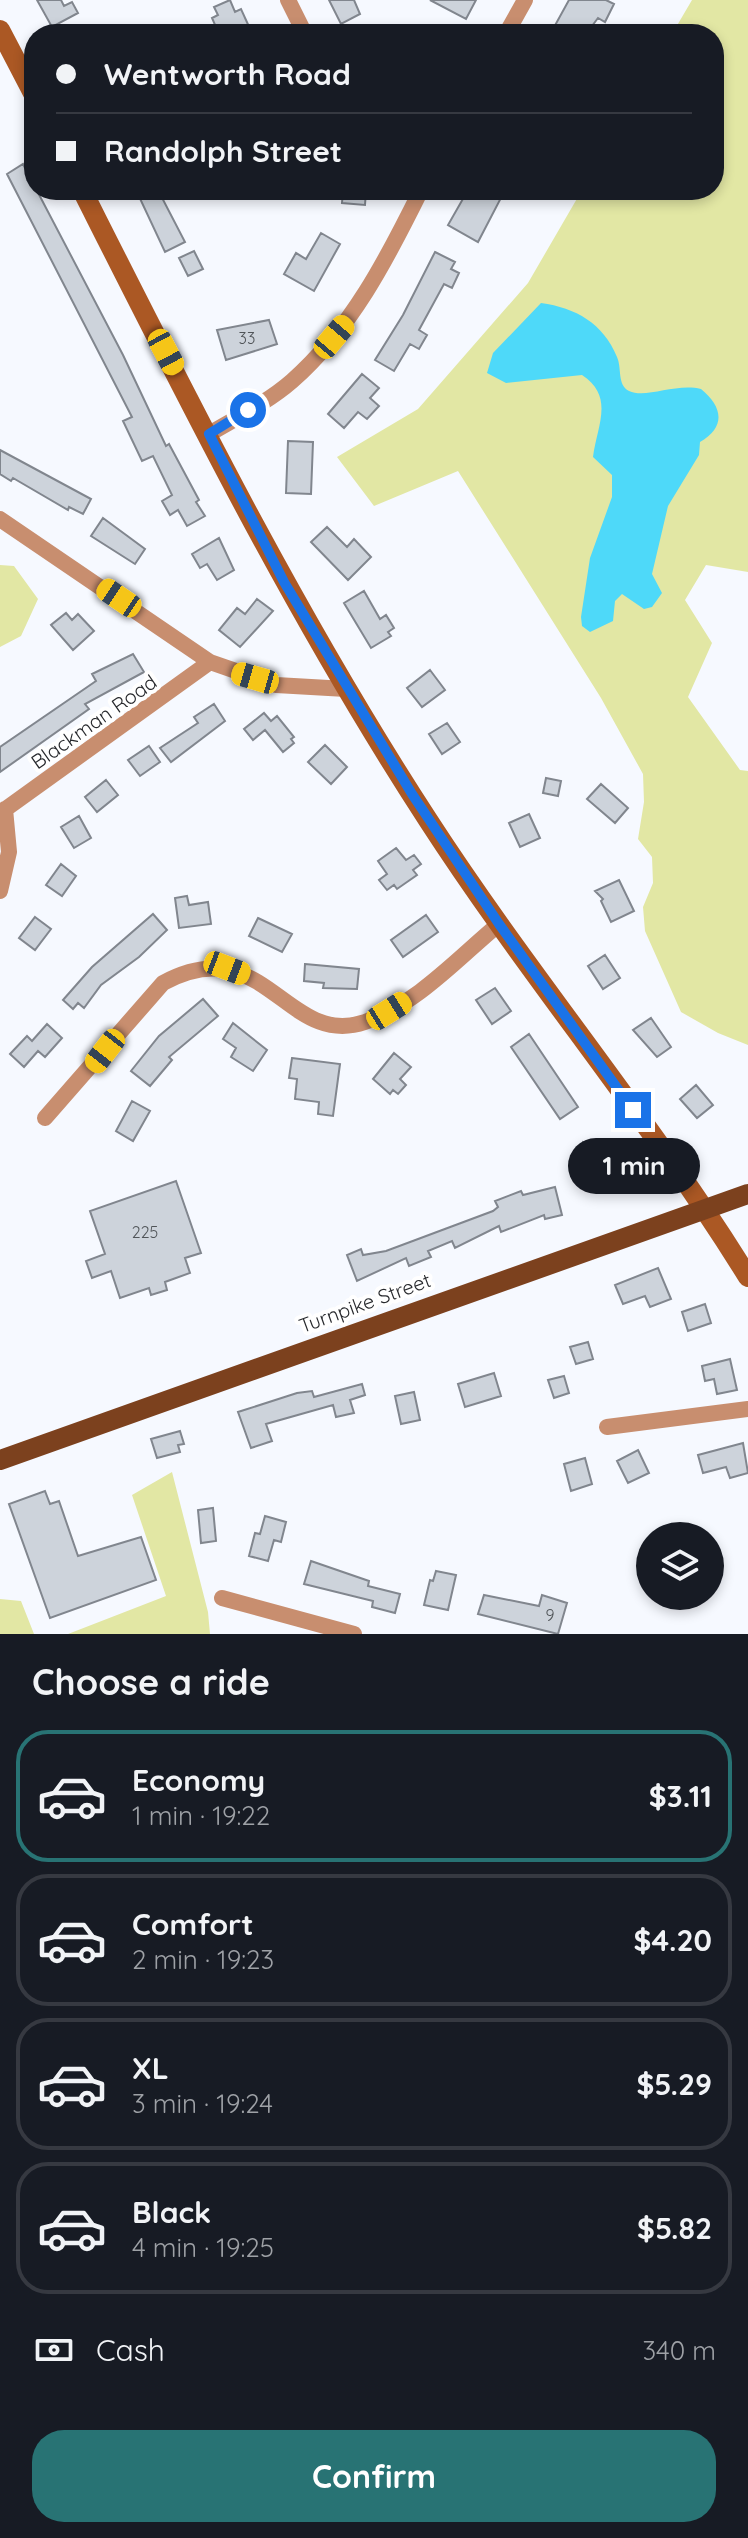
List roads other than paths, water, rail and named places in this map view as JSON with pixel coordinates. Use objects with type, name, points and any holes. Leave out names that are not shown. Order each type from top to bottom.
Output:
[{"type":"main road","points":[[0,30],[24,76]]},
{"type":"main road","points":[[87,200],[284,582],[346,689],[499,924],[705,1210],[748,1277]]},
{"type":"main road","name":"Turnpike Street","points":[[0,1460],[748,1194]]},
{"type":"street","points":[[288,0],[300,24]]},
{"type":"street","points":[[512,24],[525,0]]},
{"type":"street","points":[[209,434],[290,383],[324,350],[345,324],[390,252],[416,200]]},
{"type":"street","points":[[0,519],[210,662],[276,685],[346,689]]},
{"type":"street","name":"Blackman Road","points":[[3,811],[210,662]]},
{"type":"street","points":[[0,891],[9,852],[3,811]]},
{"type":"street","points":[[45,1118],[163,983],[189,969],[227,968],[251,977],[315,1021],[363,1023],[414,995],[499,924]]},
{"type":"street","points":[[607,1427],[748,1409]]},
{"type":"street","points":[[222,1598],[354,1634]]},
{"type":"water","points":[[541,303],[577,313],[596,326],[611,345],[623,385],[629,391],[644,393],[701,389],[717,410],[718,423],[700,442],[699,455],[668,506],[652,574],[662,593],[652,607],[644,609],[622,594],[615,601],[613,621],[590,632],[582,626],[581,617],[590,558],[612,497],[612,475],[593,457],[601,412],[598,393],[582,375],[506,383],[487,373],[493,353]]}]
